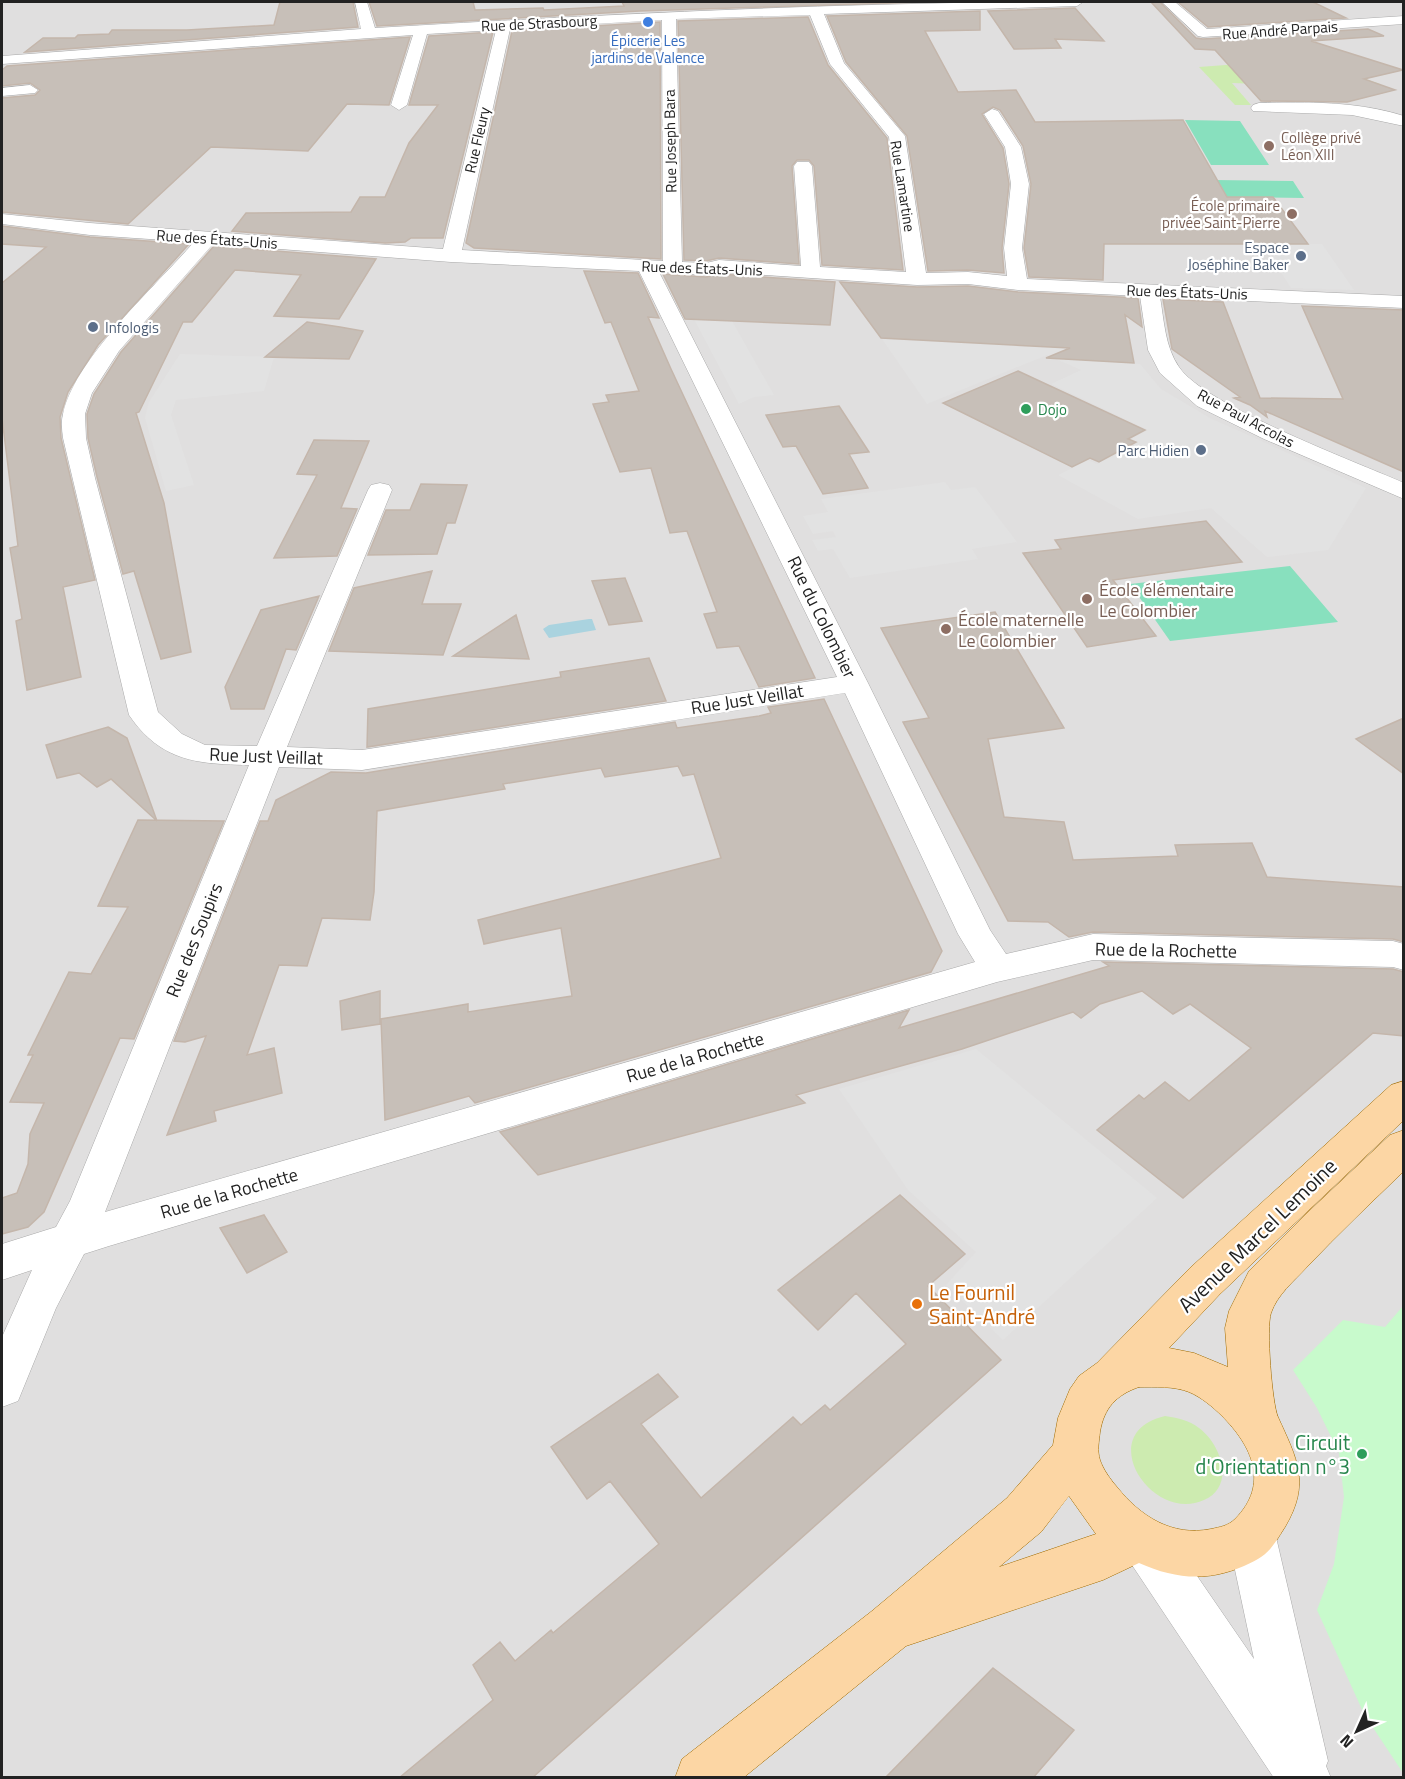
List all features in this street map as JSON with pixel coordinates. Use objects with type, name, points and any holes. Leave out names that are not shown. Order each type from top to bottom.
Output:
[{"type":"main road","name":"Avenue Marcel Lemoine","points":[[1112,1376],[1205,1281],[1404,1096]]},
{"type":"main road","name":"Avenue Marcel Lemoine","points":[[1255,1419],[1246,1328],[1250,1311],[1264,1284],[1319,1227],[1404,1146]]},
{"type":"main road","points":[[1140,1367],[1170,1367],[1202,1376],[1231,1394],[1255,1419],[1269,1444],[1276,1471],[1276,1497],[1252,1537],[1229,1551],[1202,1556],[1173,1554],[1142,1540],[1121,1527],[1101,1507],[1087,1484],[1076,1453],[1081,1412],[1094,1392],[1112,1376],[1140,1367]]},
{"type":"main road","points":[[702,1778],[889,1628],[1024,1515],[1076,1453]]},
{"type":"main road","points":[[889,1628],[1103,1556],[1142,1540]]},
{"type":"street","points":[[361,2],[369,33]]},
{"type":"street","name":"Rue de Strasbourg","points":[[2,60],[369,33],[669,15],[761,6],[815,9],[897,4],[1077,2]]},
{"type":"street","name":"Rue André Parpais","points":[[1168,2],[1203,33],[1214,34],[1404,20]]},
{"type":"street","name":"Rue Lamartine","points":[[815,9],[837,64],[897,136],[917,279]]},
{"type":"street","name":"Rue Joseph Bara","points":[[669,15],[673,267]]},
{"type":"street","name":"Rue Fleury","points":[[451,256],[504,25]]},
{"type":"street","points":[[399,105],[421,30]]},
{"type":"street","points":[[2,92],[30,90]]},
{"type":"street","points":[[1259,108],[1384,114],[1404,121]]},
{"type":"street","points":[[992,114],[1013,147],[1020,184],[1013,248],[1018,284]]},
{"type":"street","points":[[803,166],[811,273]]},
{"type":"street","name":"Rue des États-Unis","points":[[2,219],[90,229],[451,256],[706,269],[719,266],[917,279],[1000,281],[1150,291],[1404,302]]},
{"type":"street","name":"Rue Just Veillat","points":[[208,238],[110,349],[89,378],[74,414],[76,449],[144,715],[171,741],[201,754],[362,760],[854,683]]},
{"type":"street","name":"Rue du Colombier","points":[[646,266],[854,683],[975,934],[997,969]]},
{"type":"street","name":"Rue Paul Accolas","points":[[1150,291],[1159,350],[1171,374],[1205,401],[1272,434],[1404,492]]},
{"type":"street","name":"Rue des Soupirs","points":[[2,1386],[38,1300],[88,1206],[289,704],[380,490]]},
{"type":"street","name":"Rue de la Rochette","points":[[2,1262],[997,969],[1092,947],[1393,954],[1404,957]]},
{"type":"street","points":[[1252,1537],[1306,1778]]},
{"type":"street","points":[[1142,1540],[1306,1778]]},
{"type":"shaded area","points":[[2,2],[1403,2],[1403,1777],[2,1777]]},
{"type":"shaded area","name":"Espace Joséphine Baker","points":[[1263,244],[1322,244],[1354,290],[1291,288]]},
{"type":"shaded area","points":[[694,319],[732,321],[774,395],[754,397],[739,404]]},
{"type":"shaded area","name":"Parc Hidien","points":[[882,339],[1089,350],[1092,361],[1140,364],[1161,389],[1210,418],[1366,488],[1328,550],[1267,557],[1211,508],[1138,519],[1058,475],[1088,460],[1097,464],[1138,443],[1131,439],[1148,430],[1051,384],[1081,370],[1047,355],[927,404]]},
{"type":"shaded area","points":[[180,354],[274,357],[264,391],[176,400],[171,415],[194,485],[166,491],[145,418],[149,402]]},
{"type":"shaded area","points":[[945,482],[951,490],[975,487],[1017,542],[972,549],[978,559],[850,578],[833,549],[818,551],[812,540],[836,537],[833,531],[813,534],[803,516],[828,512],[821,499]]},
{"type":"shaded area","points":[[976,1049],[1157,1198],[1003,1340],[946,1285],[976,1252],[908,1190],[839,1089]]},
{"type":"green space","points":[[1306,59],[1380,84],[1367,88],[1232,83],[1251,105],[1235,105],[1199,67]]},
{"type":"green space","points":[[1185,120],[1240,121],[1269,165],[1211,165]]},
{"type":"green space","points":[[1214,180],[1293,181],[1304,198],[1223,197]]},
{"type":"green space","points":[[1290,566],[1338,622],[1170,641],[1130,584]]},
{"type":"green space","points":[[1403,1306],[1403,1773],[1364,1714],[1317,1610],[1334,1564],[1344,1497],[1339,1453],[1317,1408],[1293,1370],[1343,1320],[1385,1327]]},
{"type":"green space","points":[[1165,1416],[1195,1425],[1207,1435],[1219,1454],[1222,1465],[1220,1485],[1214,1494],[1204,1500],[1184,1504],[1166,1499],[1150,1488],[1138,1473],[1132,1456],[1133,1440],[1144,1425]]},
{"type":"water","points":[[592,619],[596,630],[549,638],[543,629],[549,625]]},
{"type":"building","points":[[280,2],[353,2],[358,27],[25,52],[43,38],[75,38],[78,35],[109,34],[112,30],[187,30],[274,25]]},
{"type":"building","points":[[369,2],[473,2],[475,10],[543,8],[544,10],[624,6],[622,2],[926,2],[640,11],[377,26]]},
{"type":"building","points":[[1151,2],[1160,2],[1196,38],[1203,39],[1368,29],[1384,36],[1311,41],[1403,70],[1364,79],[1395,90],[1347,102],[1261,101],[1215,50],[1195,49]]},
{"type":"building","points":[[1178,2],[1313,2],[1346,18],[1208,27]]},
{"type":"building","points":[[1075,8],[1104,41],[1055,39],[1061,48],[1014,49],[988,11]]},
{"type":"building","points":[[980,11],[980,30],[925,31],[958,92],[1016,90],[1035,122],[1183,120],[1227,197],[1273,197],[1308,244],[1104,244],[1103,280],[1029,277],[1024,248],[1031,184],[1023,146],[1000,110],[993,107],[982,114],[1003,148],[1009,184],[1002,248],[1004,273],[968,270],[928,271],[907,136],[846,62],[827,16]]},
{"type":"building","points":[[808,17],[828,65],[887,138],[903,270],[822,265],[814,166],[809,160],[797,160],[792,166],[799,264],[719,258],[706,261],[684,260],[678,21]]},
{"type":"building","points":[[660,22],[661,259],[474,248],[466,243],[512,31]]},
{"type":"building","points":[[493,32],[443,238],[411,238],[405,242],[385,243],[232,231],[246,213],[351,212],[360,197],[385,197],[409,143],[438,105],[409,105],[429,36]]},
{"type":"building","points":[[410,37],[389,105],[347,104],[308,151],[211,147],[128,224],[2,212],[2,98],[35,95],[40,90],[30,83],[2,86],[2,70],[7,66]]},
{"type":"building","points":[[2,226],[90,237],[189,244],[98,345],[68,392],[60,417],[61,438],[95,580],[63,587],[81,677],[27,690],[16,621],[22,619],[10,548],[18,546],[2,418],[2,283],[46,247],[2,244]]},
{"type":"building","points":[[214,246],[376,259],[339,319],[274,316],[301,275],[235,270],[192,322],[183,322],[139,412],[136,413],[164,503],[191,652],[161,659],[134,571],[123,574],[88,438],[87,414],[94,394],[121,352]]},
{"type":"building","points":[[584,271],[638,273],[659,318],[648,317],[815,678],[759,687],[739,646],[717,648],[704,614],[717,612],[687,531],[670,533],[651,468],[620,472],[593,404],[609,402],[606,395],[639,391],[611,322],[605,323]]},
{"type":"building","points":[[663,274],[706,277],[719,274],[835,282],[830,325],[685,319]]},
{"type":"building","points":[[840,282],[917,287],[968,286],[1018,292],[1138,298],[1142,327],[1125,315],[1134,363],[1046,358],[1070,348],[881,338]]},
{"type":"building","points":[[1163,299],[1223,302],[1260,398],[1343,399],[1302,306],[1404,310],[1404,472],[1265,411],[1267,417],[1250,405],[1234,398],[1240,397],[1172,349]]},
{"type":"building","points":[[307,322],[363,331],[349,359],[265,357]]},
{"type":"building","points":[[1018,371],[1145,430],[1128,439],[1136,442],[1099,462],[1090,458],[1072,467],[943,403]]},
{"type":"building","points":[[839,406],[869,452],[849,454],[868,488],[823,494],[796,446],[783,447],[766,415]]},
{"type":"building","points":[[314,440],[369,441],[341,508],[357,509],[337,556],[274,558],[317,475],[297,474]]},
{"type":"building","points":[[421,484],[467,485],[455,523],[447,523],[437,554],[368,555],[386,510],[410,510]]},
{"type":"building","points":[[1206,521],[1242,562],[1113,580],[1156,636],[1087,647],[1023,553],[1061,549],[1055,540]]},
{"type":"building","points":[[432,571],[422,604],[461,604],[443,655],[329,651],[354,588]]},
{"type":"building","points":[[625,578],[642,621],[609,625],[592,581]]},
{"type":"building","points":[[319,596],[296,650],[286,649],[264,709],[231,709],[225,687],[261,610]]},
{"type":"building","points":[[995,612],[1064,728],[988,739],[1004,817],[1064,822],[1073,860],[1178,856],[1175,845],[1252,843],[1267,877],[1404,887],[1404,942],[1393,939],[1093,932],[1069,937],[1048,922],[1008,921],[903,722],[929,718],[881,628]]},
{"type":"building","points":[[516,615],[529,659],[453,656]]},
{"type":"building","points":[[649,658],[666,701],[367,747],[368,709],[561,677],[560,672]]},
{"type":"building","points":[[824,699],[942,951],[931,972],[475,1103],[469,1096],[385,1120],[381,1019],[468,1004],[468,1012],[572,996],[561,928],[484,944],[478,920],[721,858],[694,774],[683,776],[678,766],[605,777],[601,768],[503,784],[505,789],[377,811],[374,892],[370,920],[322,918],[307,966],[279,965],[247,1055],[274,1048],[282,1093],[214,1111],[216,1121],[167,1135],[206,1036],[185,1042],[174,1041],[260,821],[268,821],[276,800],[331,772],[366,773],[675,722],[677,728],[759,716],[771,713],[768,707]]},
{"type":"building","points":[[1404,718],[1404,774],[1356,739]]},
{"type":"building","points":[[108,727],[127,738],[157,821],[111,779],[97,787],[79,773],[57,778],[46,745]]},
{"type":"building","points":[[138,820],[224,821],[134,1039],[120,1038],[44,1212],[28,1227],[2,1234],[2,1198],[17,1193],[28,1164],[30,1134],[44,1103],[10,1102],[33,1055],[28,1055],[69,972],[91,974],[128,907],[98,906]]},
{"type":"building","points":[[1103,962],[1393,969],[1404,972],[1404,1036],[1373,1033],[1183,1198],[1097,1130],[1139,1095],[1144,1099],[1165,1082],[1189,1101],[1251,1048],[1190,1004],[1173,1014],[1142,991],[1100,1004],[1081,1018],[1073,1012],[962,1049],[796,1095],[805,1103],[538,1175],[500,1132],[909,1010],[899,1028],[1109,966]]},
{"type":"building","points":[[380,991],[380,1024],[342,1030],[340,1001]]},
{"type":"building","points":[[900,1195],[965,1254],[928,1286],[1001,1360],[532,1778],[399,1778],[493,1700],[473,1665],[500,1642],[515,1661],[551,1630],[553,1633],[659,1544],[610,1481],[587,1499],[551,1447],[658,1374],[678,1397],[641,1424],[701,1498],[793,1417],[801,1425],[825,1405],[830,1410],[906,1344],[856,1293],[818,1330],[778,1290]]},
{"type":"building","points":[[264,1215],[287,1252],[247,1273],[220,1228]]},
{"type":"building","points":[[993,1668],[1074,1730],[1033,1778],[885,1778]]},
{"type":"place","name":"Épicerie Les jardins de Valence","points":[[648,22]]},
{"type":"place","name":"Collège privé Léon XIII","points":[[1269,146]]},
{"type":"place","name":"École primaire privée Saint-Pierre","points":[[1292,214]]},
{"type":"place","name":"Espace Joséphine Baker","points":[[1301,256]]},
{"type":"place","name":"Infologis","points":[[93,327]]},
{"type":"place","name":"Dojo","points":[[1026,409]]},
{"type":"place","name":"Parc Hidien","points":[[1201,450]]},
{"type":"place","name":"École élémentaire Le Colombier","points":[[1087,599]]},
{"type":"place","name":"École maternelle Le Colombier","points":[[946,629]]},
{"type":"place","name":"Le Fournil Saint-André","points":[[917,1304]]},
{"type":"place","name":"Circuit d'Orientation n°3","points":[[1362,1454]]}]
